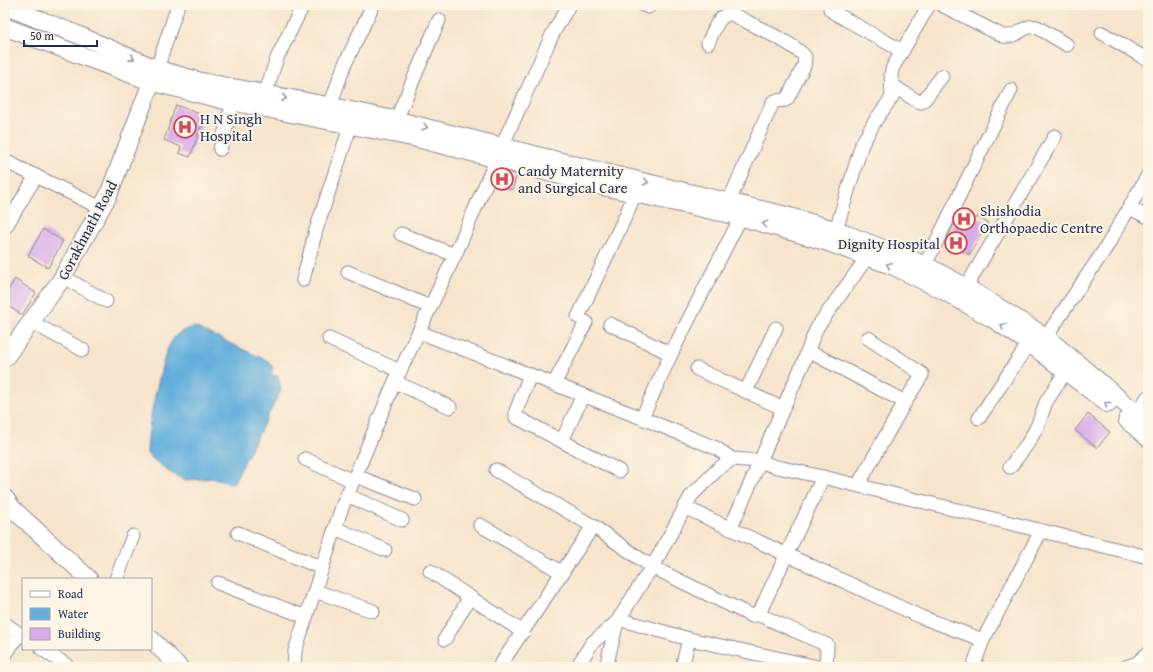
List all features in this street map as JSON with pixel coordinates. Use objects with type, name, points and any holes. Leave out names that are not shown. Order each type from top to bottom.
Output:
[{"type":"main road","points":[[5,6],[76,34],[154,76],[199,81],[396,120],[635,193],[741,217],[824,240],[868,256],[893,266],[944,291],[993,319],[1030,343],[1148,438]]},
{"type":"main road","points":[[5,27],[233,102],[615,175],[729,201],[836,230],[925,266],[966,287],[1046,337],[1142,418]]},
{"type":"main road","name":"Gorakhnath Road","points":[[5,358],[63,277],[102,208],[154,76]]},
{"type":"main road","points":[[5,498],[12,508],[88,578]]},
{"type":"main road","points":[[152,640],[179,667]]},
{"type":"street","points":[[154,76],[178,5]]},
{"type":"street","points":[[265,94],[277,58],[303,5]]},
{"type":"street","points":[[330,106],[344,66],[374,5]]},
{"type":"street","points":[[294,667],[295,650],[347,495],[398,377],[552,35],[569,5]]},
{"type":"street","points":[[830,5],[832,12],[902,51]]},
{"type":"street","points":[[836,230],[862,144],[875,121],[892,97],[891,74],[902,51],[929,5]]},
{"type":"street","points":[[942,5],[1003,36],[1015,36],[1027,27],[1033,26],[1038,27],[1067,46]]},
{"type":"street","points":[[708,43],[720,19],[727,14],[732,14],[802,53],[805,58],[804,66],[787,99],[784,101],[776,100],[773,102],[729,201]]},
{"type":"street","points":[[396,120],[439,20]]},
{"type":"street","points":[[1102,33],[1148,60]]},
{"type":"street","points":[[892,85],[917,102],[921,102],[942,76]]},
{"type":"street","points":[[925,266],[1011,90]]},
{"type":"street","points":[[220,149],[233,102]]},
{"type":"street","points":[[303,280],[316,230],[350,124]]},
{"type":"street","points":[[966,287],[1055,136]]},
{"type":"street","points":[[5,161],[102,208]]},
{"type":"street","points":[[1046,337],[1107,246],[1148,175]]},
{"type":"street","points":[[5,228],[36,176]]},
{"type":"street","points":[[554,384],[635,193]]},
{"type":"street","points":[[1129,208],[1148,218]]},
{"type":"street","points":[[642,418],[671,354],[741,217]]},
{"type":"street","points":[[401,234],[454,255]]},
{"type":"street","points":[[730,529],[782,408],[804,362],[811,338],[868,256]]},
{"type":"street","points":[[348,272],[430,307]]},
{"type":"street","points":[[63,277],[106,301]]},
{"type":"street","points":[[31,322],[83,350]]},
{"type":"street","points":[[610,324],[671,354]]},
{"type":"street","points":[[746,391],[776,328]]},
{"type":"street","points":[[419,332],[716,448],[732,459],[760,462],[858,485],[1148,557]]},
{"type":"street","points":[[858,485],[905,402],[922,378],[922,374],[868,338]]},
{"type":"street","points":[[329,339],[450,407]]},
{"type":"street","points":[[979,418],[1030,343]]},
{"type":"street","points":[[807,352],[818,356],[905,402]]},
{"type":"street","points":[[697,369],[782,408]]},
{"type":"street","points":[[1010,468],[1028,443],[1037,427],[1046,402],[1066,371]]},
{"type":"street","points":[[530,375],[516,411],[516,417],[619,471]]},
{"type":"street","points":[[562,441],[583,395]]},
{"type":"street","points":[[1142,418],[1148,397]]},
{"type":"street","points":[[304,459],[354,479],[415,499]]},
{"type":"street","points":[[577,667],[592,643],[619,619],[652,567],[691,496],[718,469],[732,459]]},
{"type":"street","points":[[496,470],[593,526],[652,567],[752,616],[757,614],[762,607],[823,477]]},
{"type":"street","points":[[347,495],[402,520]]},
{"type":"street","points":[[684,507],[921,617],[983,640]]},
{"type":"street","points":[[480,525],[563,573]]},
{"type":"street","points":[[499,667],[593,526]]},
{"type":"street","points":[[335,528],[385,550]]},
{"type":"street","points":[[972,667],[983,640],[1041,530]]},
{"type":"street","points":[[238,532],[322,568]]},
{"type":"street","points":[[116,578],[133,536]]},
{"type":"street","points":[[430,571],[523,632]]},
{"type":"street","points":[[218,583],[306,617]]},
{"type":"street","points":[[315,591],[373,611]]},
{"type":"street","points":[[445,639],[470,597]]},
{"type":"street","points":[[757,614],[827,645],[826,667]]},
{"type":"street","points":[[619,619],[689,639],[818,667]]},
{"type":"street","points":[[606,667],[619,619]]},
{"type":"street","points":[[5,624],[21,635],[5,655]]},
{"type":"street","points":[[682,667],[689,639]]},
{"type":"street","points":[[43,650],[67,666]]},
{"type":"street","points":[[1126,667],[1137,662],[1148,653]]},
{"type":"water","points":[[195,327],[268,361],[273,367],[271,375],[278,376],[281,390],[233,484],[214,478],[185,480],[169,472],[147,454],[148,434],[153,405],[167,351],[171,342],[178,334]]},
{"type":"building","points":[[176,105],[205,116],[190,157],[179,153],[181,147],[164,140]]},
{"type":"building","points":[[500,170],[517,175],[512,190],[494,184]]},
{"type":"building","points":[[961,210],[976,219],[977,217],[988,223],[969,255],[946,241]]},
{"type":"building","points":[[43,229],[63,241],[48,268],[28,256]]},
{"type":"building","points":[[15,279],[36,293],[22,315],[5,304],[5,295]]},
{"type":"building","points":[[1088,414],[1110,432],[1097,448],[1075,430]]},
{"type":"place","name":"H N Singh Hospital","points":[[185,127]]},
{"type":"place","name":"Candy Maternity and Surgical Care","points":[[502,179]]},
{"type":"place","name":"Shishodia Orthopaedic Centre","points":[[964,219]]},
{"type":"place","name":"Dignity Hospital","points":[[956,243]]}]
